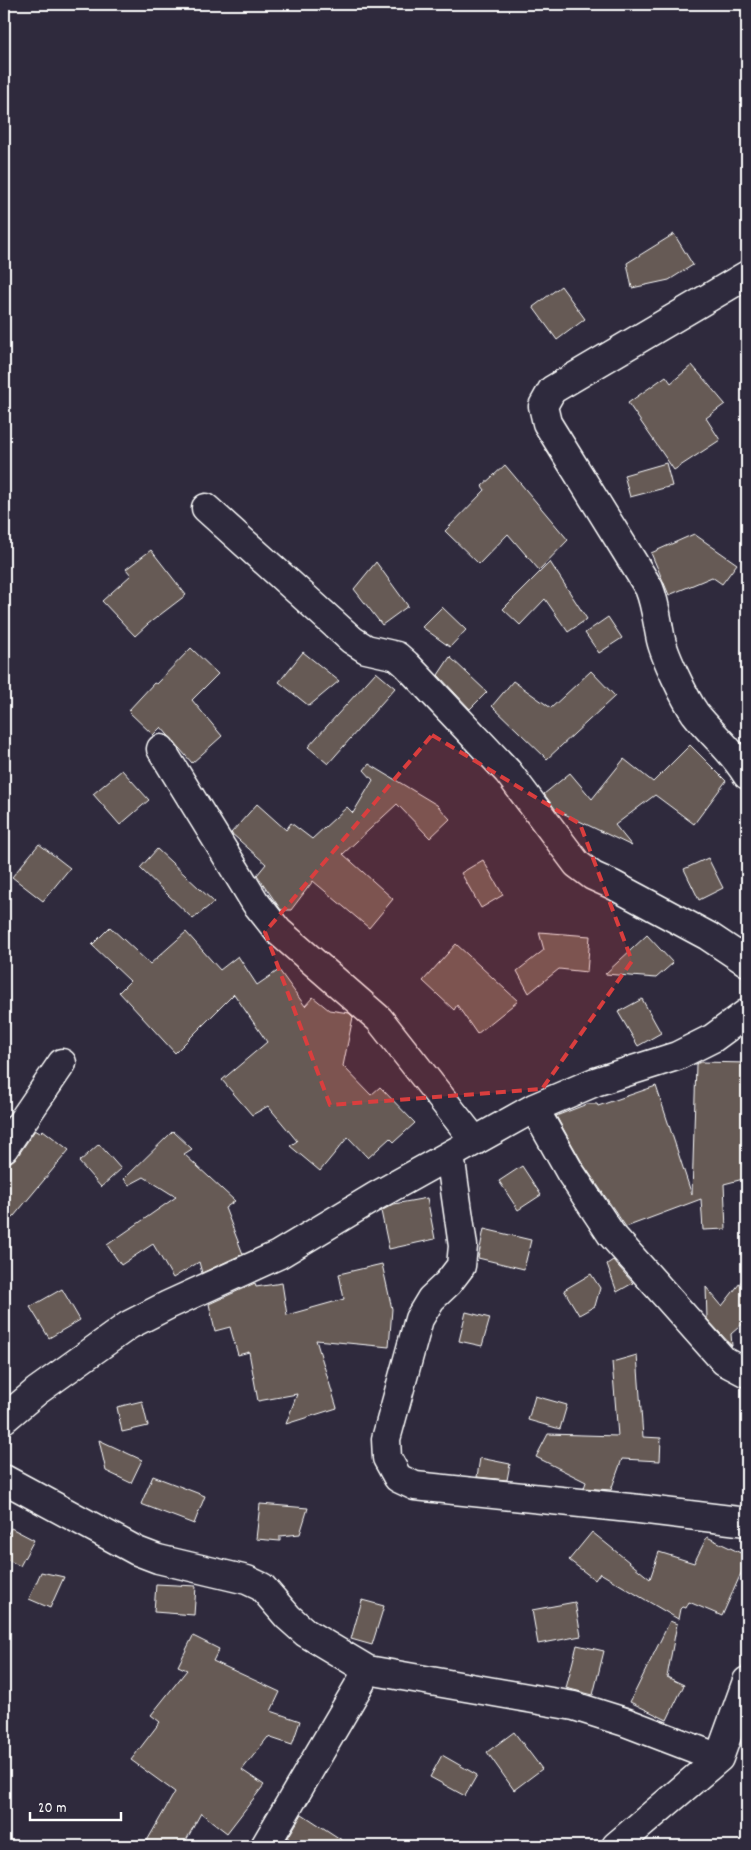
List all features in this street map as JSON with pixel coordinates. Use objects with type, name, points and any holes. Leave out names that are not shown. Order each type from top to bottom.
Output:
[{"type":"street","points":[[747,275],[552,390],[543,406],[547,423],[649,588],[655,603],[662,642],[680,686],[695,712],[739,761],[747,775]]},
{"type":"street","points":[[206,508],[352,640],[366,649],[397,656],[406,664],[508,772],[577,864],[593,876],[708,936],[747,962]]},
{"type":"street","points":[[161,749],[255,902],[278,931],[379,1019],[475,1141]]},
{"type":"street","points":[[5,1416],[129,1325],[168,1305],[278,1255],[376,1196],[534,1108],[596,1082],[677,1056],[713,1038],[747,1013]]},
{"type":"street","points":[[4,1148],[62,1062]]},
{"type":"street","points":[[534,1108],[570,1172],[617,1241],[724,1361],[747,1373]]},
{"type":"street","points":[[450,1155],[463,1246],[461,1266],[448,1283],[431,1299],[418,1319],[386,1439],[387,1458],[398,1478],[415,1486],[747,1522]]},
{"type":"street","points":[[4,1479],[137,1551],[158,1559],[247,1580],[262,1587],[288,1617],[306,1633],[368,1670],[574,1706],[625,1722],[718,1758]]},
{"type":"street","points":[[265,1846],[368,1670]]},
{"type":"street","points":[[616,1846],[718,1758],[747,1681]]},
{"type":"highlighted area","points":[[432,735],[580,824],[632,961],[542,1089],[330,1105],[265,932]]},
{"type":"building","points":[[674,234],[693,265],[669,280],[632,288],[627,263]]},
{"type":"building","points":[[561,286],[585,319],[557,340],[533,307]]},
{"type":"building","points":[[692,365],[725,404],[706,418],[720,440],[674,470],[628,403],[666,376],[671,383]]},
{"type":"building","points":[[666,463],[672,486],[630,497],[624,475]]},
{"type":"building","points":[[505,465],[568,540],[539,570],[508,534],[479,564],[445,531],[485,490],[482,486]]},
{"type":"building","points":[[694,534],[737,564],[722,584],[712,577],[669,595],[651,553]]},
{"type":"building","points":[[151,550],[186,595],[135,636],[102,601],[131,575],[126,569]]},
{"type":"building","points":[[376,562],[408,606],[382,625],[354,589]]},
{"type":"building","points":[[550,562],[587,619],[568,632],[545,599],[520,625],[503,609]]},
{"type":"building","points":[[442,607],[466,630],[450,647],[422,627]]},
{"type":"building","points":[[608,617],[622,638],[599,653],[585,633]]},
{"type":"building","points":[[191,648],[218,674],[192,700],[222,736],[192,763],[161,727],[153,735],[128,711]]},
{"type":"building","points":[[303,652],[339,681],[309,706],[279,682]]},
{"type":"building","points":[[450,657],[487,692],[470,709],[438,675]]},
{"type":"building","points":[[591,671],[615,696],[547,759],[492,706],[513,681],[551,708]]},
{"type":"building","points":[[376,672],[395,688],[328,764],[308,747]]},
{"type":"building","points":[[690,745],[726,781],[694,824],[655,795],[615,825],[632,846],[556,810],[544,794],[570,773],[592,799],[624,759],[653,782]]},
{"type":"building","points":[[369,764],[437,805],[450,819],[430,838],[397,804],[343,854],[393,899],[369,928],[313,881],[291,910],[281,910],[257,875],[266,864],[231,833],[257,804],[286,830],[291,823],[312,839],[347,807],[353,813],[373,780],[364,770]]},
{"type":"building","points":[[122,770],[149,800],[120,825],[93,794]]},
{"type":"building","points":[[39,844],[70,868],[43,901],[12,877]]},
{"type":"building","points":[[157,849],[214,902],[193,919],[140,868]]},
{"type":"building","points":[[708,858],[723,888],[699,900],[684,869]]},
{"type":"building","points":[[483,860],[503,895],[481,908],[461,873]]},
{"type":"building","points":[[110,927],[150,964],[186,932],[220,970],[238,956],[257,985],[279,970],[305,1006],[313,997],[329,1010],[349,1013],[353,1017],[343,1066],[371,1095],[380,1087],[415,1123],[394,1142],[390,1138],[368,1158],[348,1137],[320,1171],[290,1146],[297,1141],[268,1106],[252,1115],[222,1080],[267,1042],[234,994],[175,1053],[119,992],[130,981],[92,945]]},
{"type":"building","points":[[539,932],[590,936],[587,972],[559,969],[529,993],[517,971],[544,950]]},
{"type":"building","points":[[647,935],[673,963],[656,978],[605,974]]},
{"type":"building","points":[[456,944],[518,1001],[477,1034],[457,1005],[454,1010],[423,981]]},
{"type":"building","points":[[642,999],[661,1033],[638,1046],[618,1012]]},
{"type":"building","points":[[701,1062],[747,1063],[747,1178],[724,1184],[726,1229],[703,1230],[701,1199],[626,1227],[583,1164],[556,1116],[587,1104],[597,1104],[598,1106],[656,1086],[692,1195],[696,1064]]},
{"type":"building","points":[[35,1130],[40,1133],[43,1130],[69,1150],[4,1228],[4,1163],[11,1162],[17,1157]]},
{"type":"building","points":[[173,1131],[192,1149],[184,1154],[235,1201],[225,1208],[243,1254],[202,1273],[199,1262],[173,1278],[153,1244],[121,1265],[107,1245],[176,1197],[144,1177],[129,1185],[124,1179]]},
{"type":"building","points":[[99,1144],[121,1169],[101,1187],[79,1162]]},
{"type":"building","points":[[522,1166],[541,1195],[518,1210],[499,1181]]},
{"type":"building","points":[[427,1198],[435,1239],[389,1249],[381,1211],[394,1204]]},
{"type":"building","points":[[484,1229],[531,1240],[524,1269],[478,1258]]},
{"type":"building","points":[[613,1260],[633,1283],[617,1292],[607,1264]]},
{"type":"building","points":[[382,1264],[392,1309],[389,1347],[316,1340],[337,1408],[286,1424],[297,1394],[258,1401],[249,1352],[238,1355],[230,1327],[215,1331],[209,1304],[255,1283],[256,1287],[282,1283],[287,1315],[344,1299],[339,1274]]},
{"type":"building","points":[[591,1274],[600,1288],[595,1306],[579,1315],[564,1290]]},
{"type":"building","points":[[747,1274],[747,1320],[731,1334],[732,1346],[707,1319],[706,1287],[722,1306]]},
{"type":"building","points":[[62,1289],[80,1320],[49,1338],[30,1307]]},
{"type":"building","points":[[466,1312],[490,1318],[482,1346],[459,1341]]},
{"type":"building","points":[[637,1355],[643,1437],[661,1438],[660,1461],[622,1459],[611,1490],[584,1488],[586,1482],[536,1457],[548,1434],[618,1436],[612,1362]]},
{"type":"building","points":[[535,1396],[567,1405],[560,1429],[528,1420]]},
{"type":"building","points":[[142,1401],[148,1426],[122,1432],[117,1407]]},
{"type":"building","points":[[99,1440],[142,1460],[131,1483],[106,1471]]},
{"type":"building","points":[[480,1458],[510,1464],[507,1480],[477,1477]]},
{"type":"building","points":[[153,1476],[205,1496],[194,1524],[141,1504]]},
{"type":"building","points":[[260,1504],[308,1508],[300,1534],[280,1536],[280,1541],[256,1539]]},
{"type":"building","points":[[11,1528],[34,1540],[20,1566],[4,1558],[4,1541]]},
{"type":"building","points":[[592,1532],[650,1579],[659,1552],[694,1563],[707,1537],[747,1556],[747,1560],[722,1616],[689,1602],[686,1608],[682,1607],[680,1609],[678,1619],[600,1573],[595,1580],[569,1560]]},
{"type":"building","points":[[41,1572],[64,1577],[50,1608],[29,1599]]},
{"type":"building","points":[[156,1584],[196,1586],[194,1615],[154,1612]]},
{"type":"building","points":[[362,1600],[384,1606],[372,1645],[351,1639]]},
{"type":"building","points":[[575,1602],[581,1636],[538,1644],[532,1610]]},
{"type":"building","points":[[670,1621],[677,1624],[667,1677],[684,1685],[667,1720],[630,1702]]},
{"type":"building","points":[[193,1636],[219,1649],[213,1661],[280,1692],[271,1711],[300,1721],[292,1745],[268,1737],[242,1770],[264,1785],[227,1833],[201,1813],[183,1846],[144,1846],[175,1792],[131,1760],[160,1722],[151,1715],[187,1670],[178,1666]]},
{"type":"building","points":[[577,1645],[604,1651],[593,1695],[566,1688]]},
{"type":"building","points":[[514,1732],[542,1769],[514,1790],[487,1752]]},
{"type":"building","points":[[442,1755],[477,1775],[465,1796],[430,1777]]},
{"type":"building","points":[[302,1814],[351,1846],[283,1846]]}]
